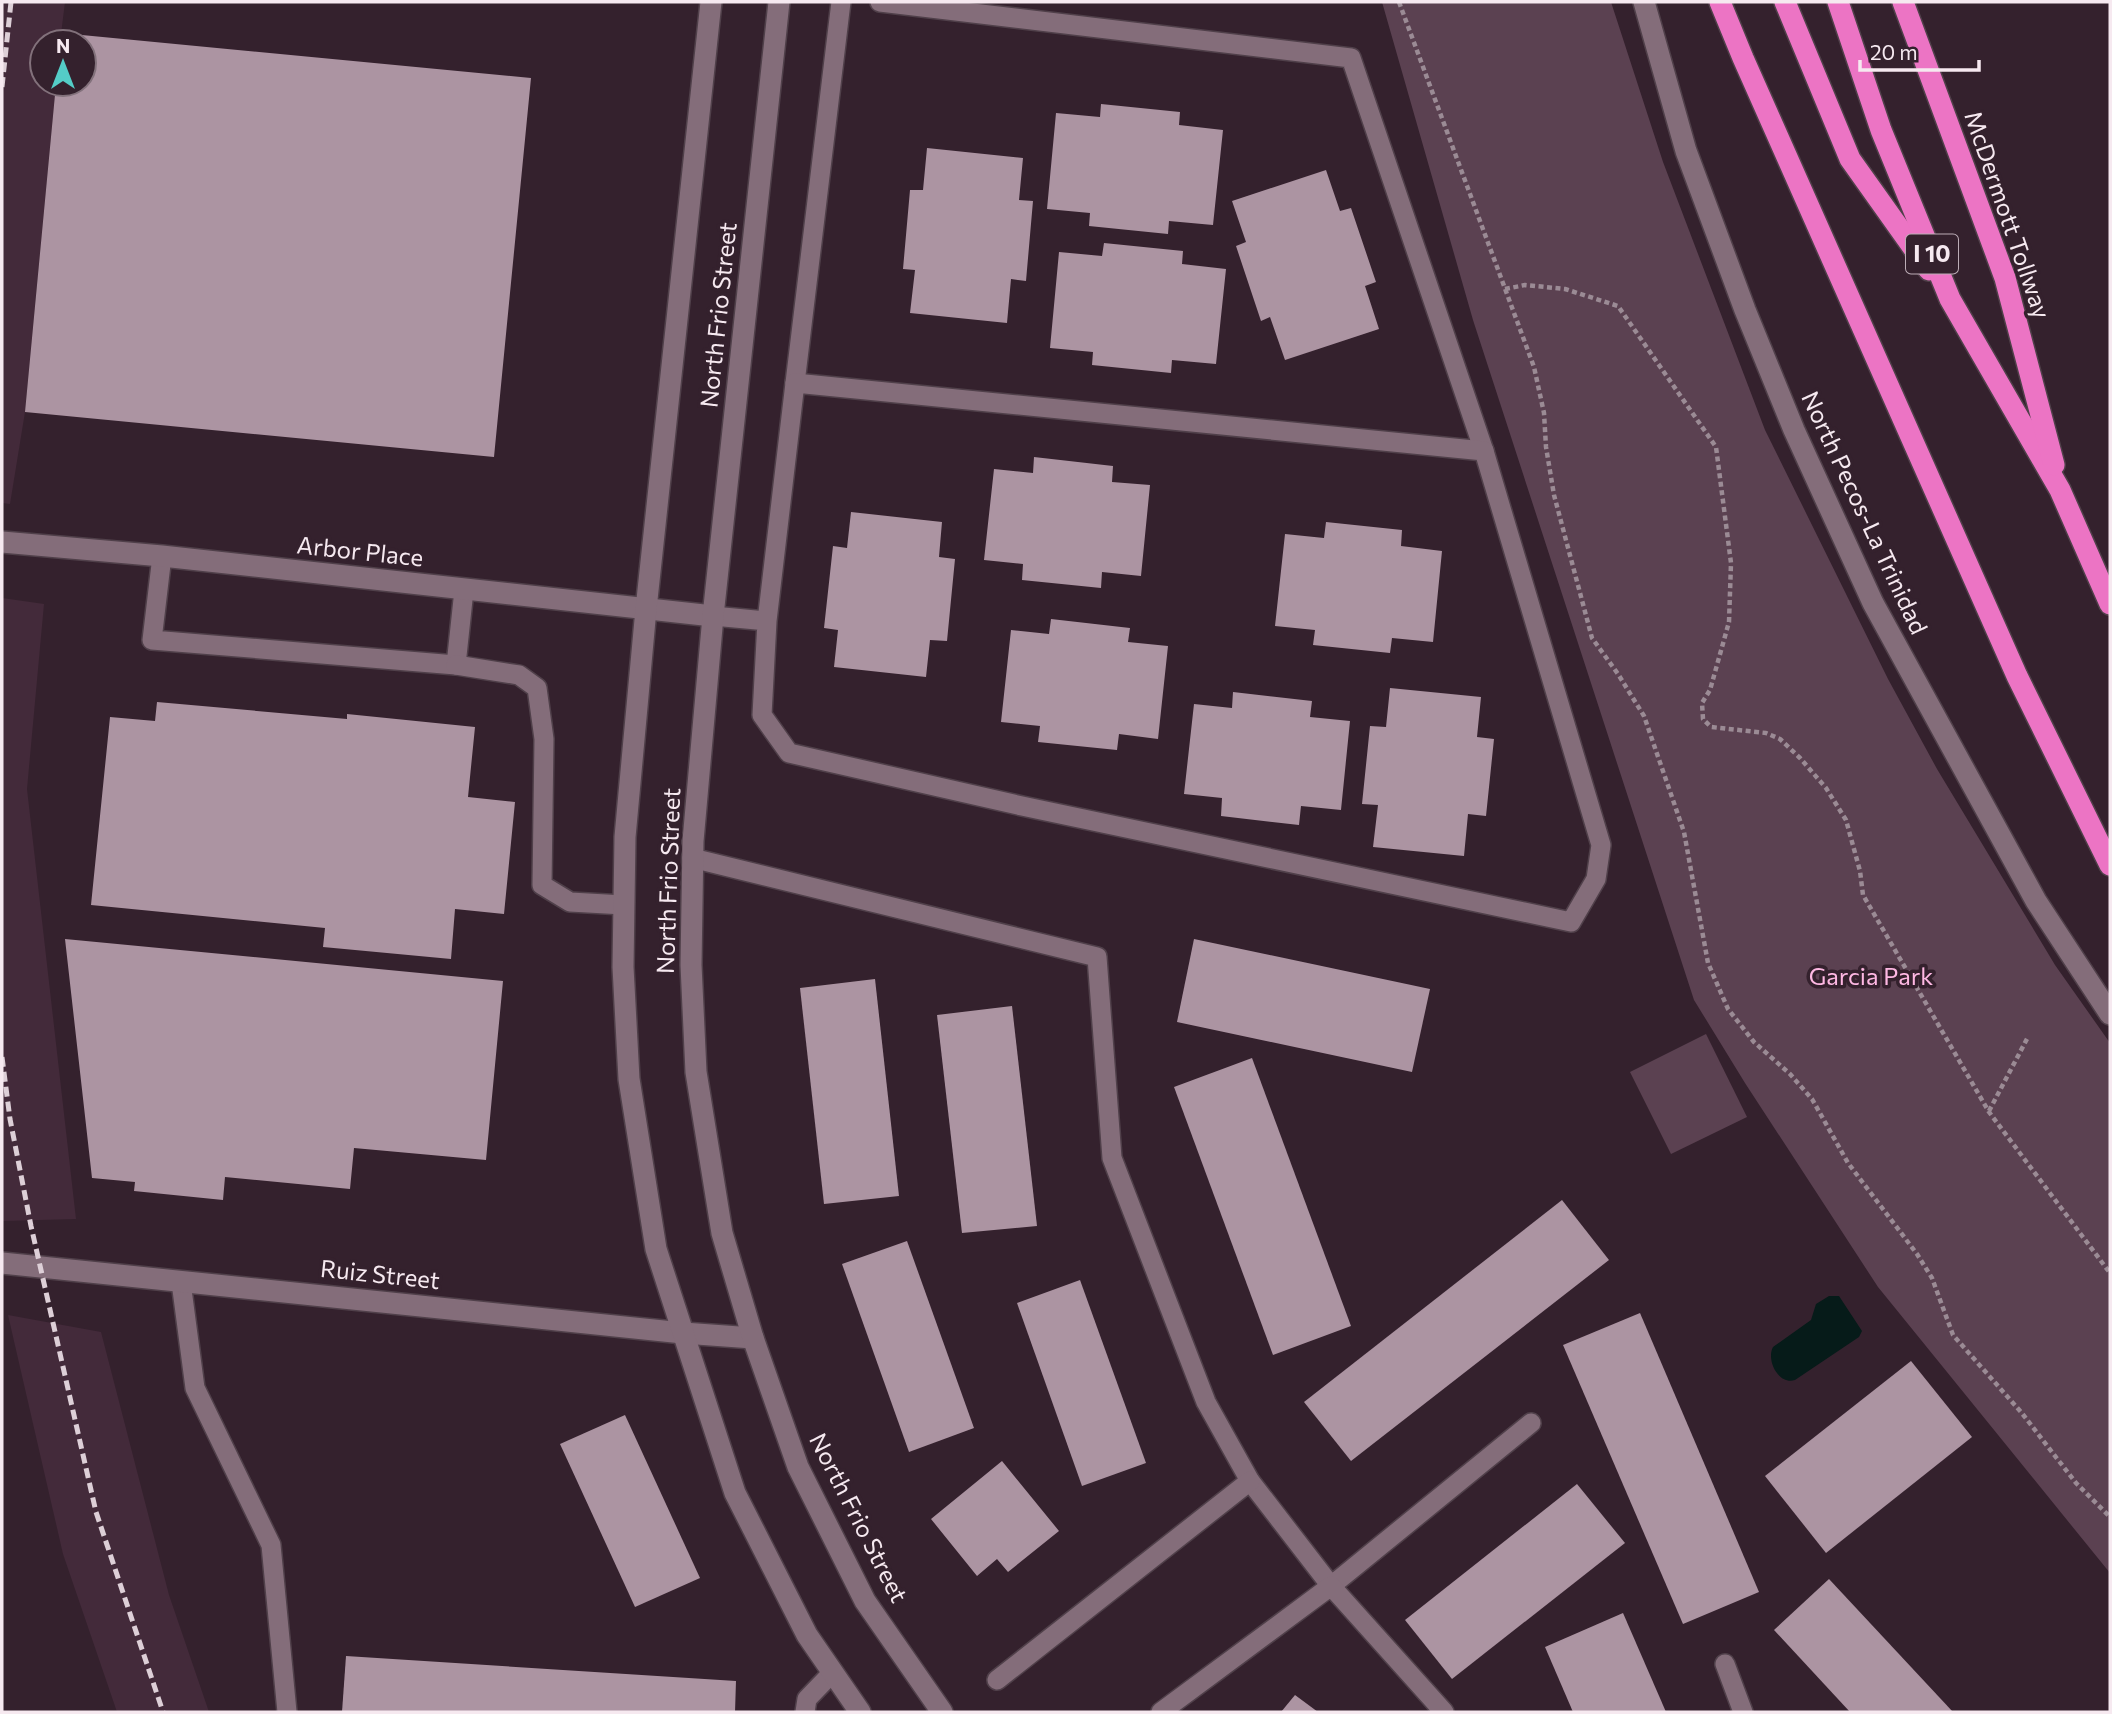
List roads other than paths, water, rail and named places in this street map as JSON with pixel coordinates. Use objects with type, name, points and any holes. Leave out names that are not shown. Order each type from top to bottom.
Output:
[{"type":"highway","points":[[1720,2],[2017,676],[2110,865]]},
{"type":"highway","points":[[1785,2],[1850,159],[1950,299]]},
{"type":"highway","name":"I 10","points":[[1838,2],[1881,130],[1950,299],[2060,490],[2110,604]]},
{"type":"highway","name":"McDermott Tollway","points":[[1903,2],[2005,278],[2060,490]]},
{"type":"main road","name":"North Frio Street","points":[[710,2],[646,609],[625,837],[623,967],[629,1079],[656,1249],[735,1493],[807,1635],[860,1712]]},
{"type":"main road","name":"North Frio Street","points":[[779,2],[713,616],[692,858],[691,965],[696,1072],[722,1233],[753,1338],[798,1467],[865,1601],[942,1712]]},
{"type":"main road","name":"North Pecos-La Trinidad","points":[[1644,2],[1686,151],[1745,310],[1794,430],[1867,590],[1961,768],[2036,901],[2110,1014]]},
{"type":"main road","name":"Arbor Place","points":[[2,542],[162,556],[713,616]]},
{"type":"main road","name":"Ruiz Street","points":[[2,1263],[753,1338]]},
{"type":"lane","points":[[841,2],[767,621],[762,715],[789,753],[1022,806],[1572,922],[1596,879],[1601,845],[1484,451],[1351,58],[880,2]]},
{"type":"lane","points":[[795,383],[1484,451]]},
{"type":"lane","points":[[162,556],[152,640],[456,665],[519,675],[537,688],[544,738],[542,886],[570,902],[624,905]]},
{"type":"lane","points":[[456,665],[464,590]]},
{"type":"lane","points":[[713,616],[767,621]]},
{"type":"lane","points":[[692,858],[1097,957],[1112,1158],[1206,1402],[1250,1481],[1331,1586],[1444,1712]]},
{"type":"lane","points":[[181,1282],[195,1388],[271,1545],[287,1712]]},
{"type":"lane","points":[[1161,1712],[1331,1586],[1531,1423]]},
{"type":"lane","points":[[997,1680],[1250,1481]]},
{"type":"lane","points":[[1725,1664],[1743,1712]]},
{"type":"lane","points":[[804,1712],[807,1699],[832,1672]]},
{"type":"railway","points":[[2,87],[11,2]]},
{"type":"railway","points":[[2,1057],[10,1119],[31,1226],[96,1512],[163,1712]]},
{"type":"park label","name":"Garcia Park","points":[[1871,977]]}]
